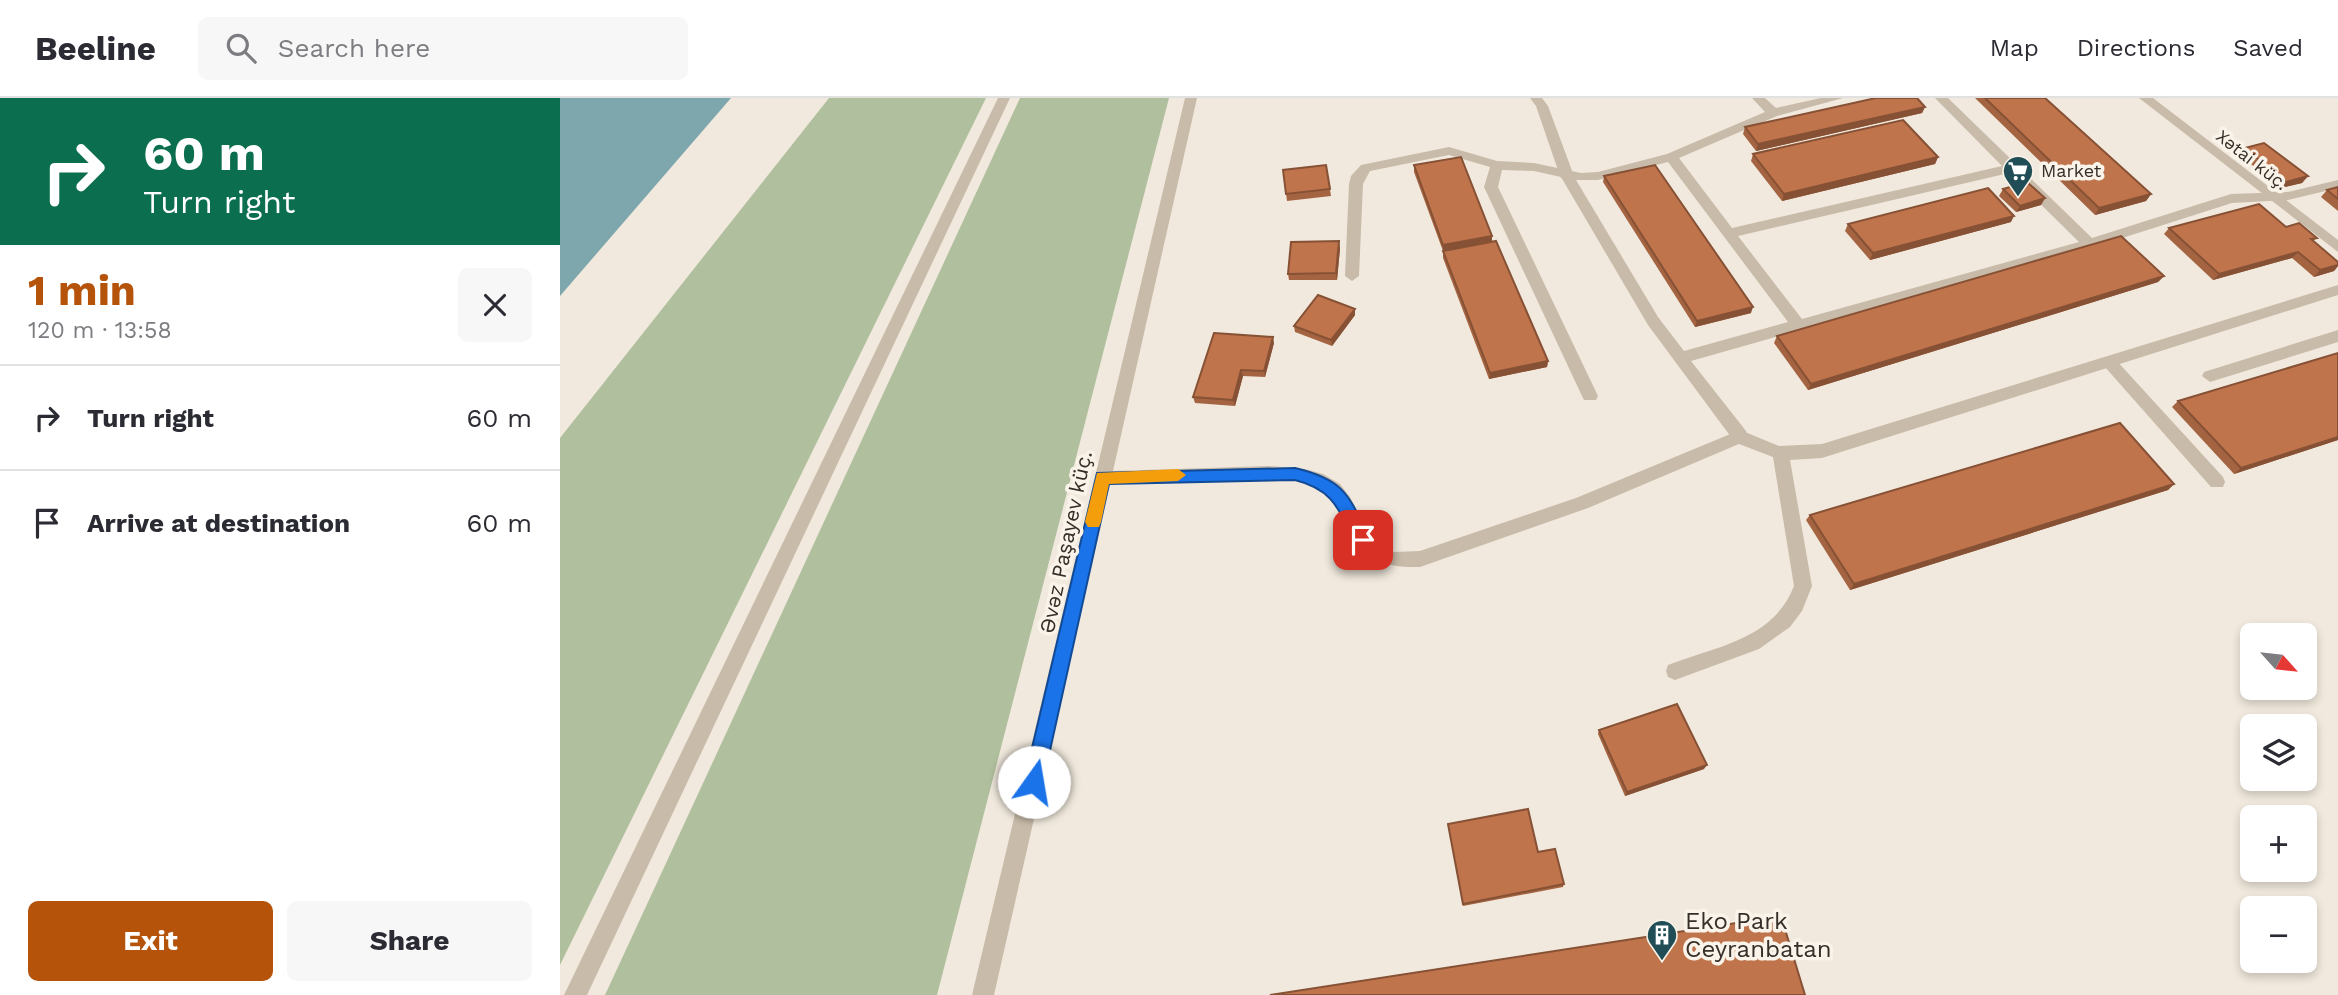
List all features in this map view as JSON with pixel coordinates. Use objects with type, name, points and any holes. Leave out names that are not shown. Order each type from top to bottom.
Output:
[{"type":"street","points":[[575,995],[1004,98]]},
{"type":"street","name":"Əvəz Paşayev küç.","points":[[983,995],[1191,98]]},
{"type":"street","points":[[1536,98],[1542,106],[1567,176],[1653,321],[1740,436],[1756,446],[1781,453],[1800,455],[1822,452],[2338,290]]},
{"type":"street","points":[[1758,98],[1773,113]]},
{"type":"street","points":[[1352,276],[1356,184],[1358,176],[1366,168],[1449,151],[1497,165],[1534,167],[1567,176],[1598,176],[1671,158],[1773,113],[1837,98]]},
{"type":"street","points":[[1941,98],[2089,244]]},
{"type":"street","name":"Xətai küç.","points":[[2145,98],[2268,196],[2338,247]]},
{"type":"street","points":[[1671,158],[1799,326]]},
{"type":"street","points":[[1497,165],[1491,187],[1590,396]]},
{"type":"street","points":[[1730,233],[2012,168]]},
{"type":"street","points":[[1679,358],[2089,244],[2231,199],[2308,193],[2338,184]]},
{"type":"street","points":[[2210,376],[2338,336]]},
{"type":"street","points":[[2110,363],[2217,482]]},
{"type":"street","points":[[1103,478],[1253,473],[1295,474],[1319,480],[1338,492],[1363,540],[1376,556],[1395,563],[1420,559],[1476,542],[1591,500],[1672,468],[1740,436]]},
{"type":"street","points":[[1675,671],[1756,641],[1781,628],[1798,605],[1802,586],[1781,453]]},
{"type":"green space","points":[[829,98],[986,98],[560,965],[560,438]]},
{"type":"green space","points":[[1020,98],[1169,98],[937,995],[605,995]]},
{"type":"water","points":[[560,98],[731,98],[560,296]]},
{"type":"building","points":[[1876,98],[1917,98],[1925,107],[1758,144],[1745,127]]},
{"type":"building","points":[[1985,98],[2045,98],[2151,194],[2099,208]]},
{"type":"building","points":[[1903,120],[1938,157],[1784,194],[1753,154]]},
{"type":"building","points":[[2264,143],[2308,176],[2286,182],[2245,148]]},
{"type":"building","points":[[1461,157],[1492,236],[1443,245],[1414,165]]},
{"type":"building","points":[[1326,165],[1330,189],[1286,194],[1283,170]]},
{"type":"building","points":[[1655,165],[1753,307],[1697,321],[1604,176]]},
{"type":"building","points":[[2027,182],[2045,198],[2020,206],[2003,189]]},
{"type":"building","points":[[2338,187],[2338,199],[2327,190]]},
{"type":"building","points":[[1988,188],[2014,216],[1873,253],[1848,224]]},
{"type":"building","points":[[2259,204],[2286,227],[2299,223],[2317,238],[2311,239],[2338,262],[2338,265],[2320,270],[2298,252],[2219,274],[2169,228]]},
{"type":"building","points":[[2121,236],[2164,276],[1811,384],[1777,336]]},
{"type":"building","points":[[1339,241],[1336,273],[1288,274],[1291,242]]},
{"type":"building","points":[[1496,241],[1548,361],[1490,373],[1443,251]]},
{"type":"building","points":[[1318,295],[1355,309],[1331,340],[1294,326]]},
{"type":"building","points":[[1214,333],[1273,337],[1264,371],[1241,370],[1233,400],[1193,397]]},
{"type":"building","points":[[2338,353],[2338,437],[2241,468],[2178,401]]},
{"type":"building","points":[[2120,423],[2174,484],[1854,584],[1810,515]]},
{"type":"building","points":[[1677,704],[1707,765],[1627,792],[1599,730]]},
{"type":"building","points":[[1528,809],[1538,852],[1555,849],[1564,884],[1463,904],[1448,824]]},
{"type":"building","name":"Eko Park Ceyranbatan","points":[[1781,916],[1805,995],[1270,995]]},
{"type":"slow traffic","points":[[1093,522],[1103,478],[1178,475]]},
{"type":"place","name":"Market","points":[[2018,198]]},
{"type":"place","name":"Eko Park Ceyranbatan","points":[[1662,962]]},
{"type":"route","points":[[1034,782],[1103,478],[1295,474],[1319,480],[1338,492],[1363,540]]}]
